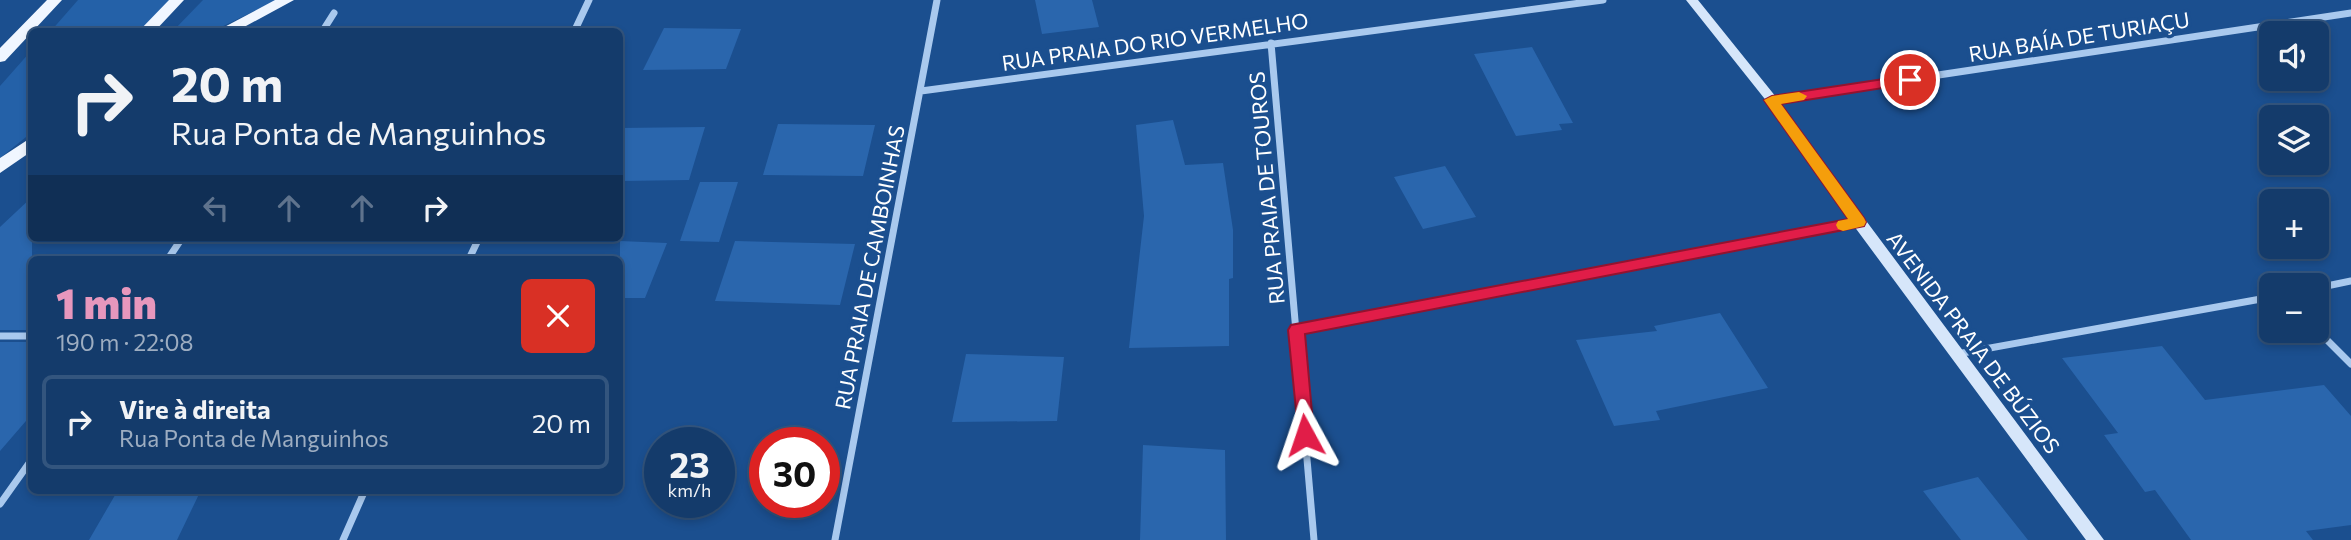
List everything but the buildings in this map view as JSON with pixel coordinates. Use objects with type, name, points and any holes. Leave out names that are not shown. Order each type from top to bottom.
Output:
[{"type":"main road","points":[[0,57],[55,0]]},
{"type":"main road","points":[[149,28],[177,0]]},
{"type":"main road","points":[[230,28],[287,0]]},
{"type":"main road","name":"AVENIDA PRAIA DE BÚZIOS","points":[[1692,0],[1772,100],[1956,354],[2096,540]]},
{"type":"main road","points":[[0,167],[28,145]]},
{"type":"street","points":[[576,28],[589,0]]},
{"type":"street","name":"RUA PRAIA DE CAMBOINHAS","points":[[835,540],[937,0]]},
{"type":"street","name":"RUA PRAIA DO RIO VERMELHO","points":[[921,92],[1603,0]]},
{"type":"street","points":[[325,28],[334,13]]},
{"type":"street","name":"RUA BAÍA DE TURIAÇU","points":[[1772,100],[2351,13]]},
{"type":"street","name":"RUA PRAIA DE TOUROS","points":[[1270,43],[1314,540]]},
{"type":"street","points":[[1296,330],[1859,222]]},
{"type":"street","points":[[2329,286],[2351,281]]},
{"type":"street","points":[[1956,354],[2259,299]]},
{"type":"street","points":[[0,336],[28,336]]},
{"type":"street","points":[[2329,342],[2351,364]]},
{"type":"street","points":[[0,504],[28,464]]},
{"type":"street","points":[[343,540],[363,494]]},
{"type":"shaded area","points":[[78,0],[172,0],[142,28],[54,28]]},
{"type":"shaded area","points":[[203,0],[277,0],[219,28],[176,28]]},
{"type":"shaded area","points":[[28,54],[28,135],[0,158],[0,86]]},
{"type":"slow traffic","points":[[1799,96],[1772,100],[1859,222],[1843,225]]},
{"type":"route","points":[[1305,435],[1296,330],[1859,222],[1772,100],[1910,80]]}]
